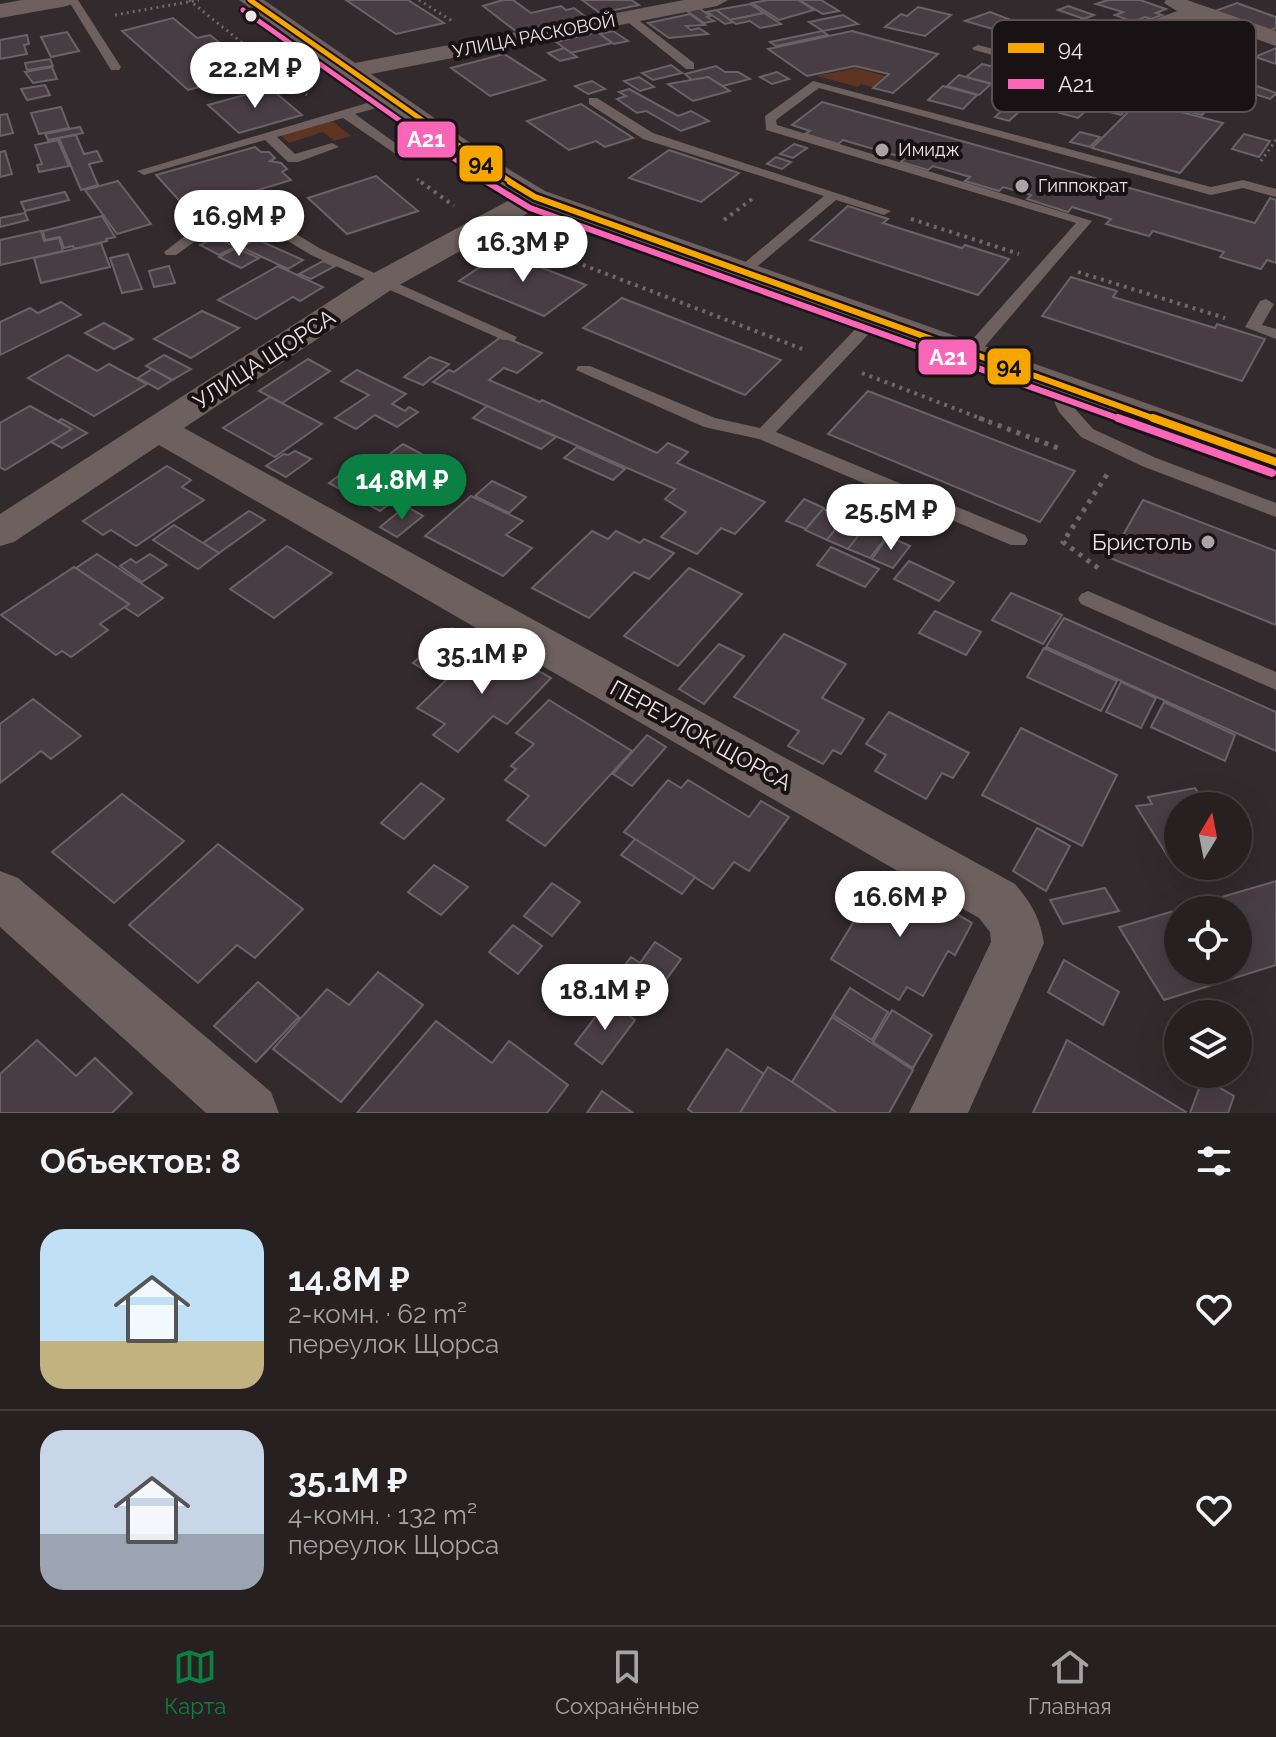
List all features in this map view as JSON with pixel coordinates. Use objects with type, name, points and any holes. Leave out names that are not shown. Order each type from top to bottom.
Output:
[{"type":"main road","points":[[0,11],[62,0]]},
{"type":"street","points":[[250,0],[448,140],[535,197],[1276,462]]},
{"type":"street","name":"УЛИЦА РАСКОВОЙ","points":[[351,71],[717,0]]},
{"type":"street","points":[[1167,0],[1223,20]]},
{"type":"street","points":[[1174,20],[1198,11]]},
{"type":"street","points":[[1256,32],[1276,39]]},
{"type":"street","name":"УЛИЦА ЩОРСА","points":[[0,532],[383,281],[535,197]]},
{"type":"street","name":"ПЕРЕУЛОК ЩОРСА","points":[[158,429],[997,901],[1008,910],[1015,923],[1018,943],[938,1113]]},
{"type":"street","points":[[0,894],[250,1113]]},
{"type":"lane","points":[[73,0],[115,67]]},
{"type":"lane","points":[[628,17],[690,66]]},
{"type":"lane","points":[[978,48],[992,52]]},
{"type":"lane","points":[[969,354],[1085,221],[771,127],[769,122],[817,84],[877,95],[1211,191],[1243,184],[1276,193]]},
{"type":"lane","points":[[144,171],[391,100]]},
{"type":"lane","points":[[593,101],[648,136],[884,211]]},
{"type":"lane","points":[[345,113],[403,155],[448,140]]},
{"type":"lane","points":[[267,135],[293,159],[332,147]]},
{"type":"lane","points":[[741,273],[834,195]]},
{"type":"lane","points":[[171,252],[199,232],[218,227],[276,228],[316,252],[509,337]]},
{"type":"lane","points":[[1266,304],[1253,327],[1276,334]]},
{"type":"lane","points":[[764,434],[873,320]]},
{"type":"lane","points":[[584,370],[710,423],[764,434],[1018,540]]},
{"type":"lane","points":[[1055,384],[1068,412],[1087,433],[1149,462],[1276,510]]},
{"type":"lane","points":[[1088,599],[1276,681]]},
{"type":"path","points":[[419,0],[452,21]]},
{"type":"path","points":[[884,211],[1253,327]]},
{"type":"path","points":[[1108,576],[1063,542],[1111,469]]},
{"type":"shaded area","points":[[856,68],[885,76],[872,87],[861,84],[858,87],[817,76]]},
{"type":"shaded area","points":[[331,120],[351,136],[334,141],[323,132],[289,143],[280,135]]},
{"type":"building","points":[[346,0],[408,0],[444,23],[396,34]]},
{"type":"building","points":[[513,0],[531,13],[561,6],[566,10],[574,8],[586,17],[517,32],[483,6]]},
{"type":"building","points":[[582,0],[631,0],[639,5],[600,13]]},
{"type":"building","points":[[798,0],[814,10],[779,20],[752,3]]},
{"type":"building","points":[[799,0],[821,0],[839,11],[823,14]]},
{"type":"building","points":[[1108,0],[1140,0],[1166,9],[1156,13],[1162,15],[1151,19],[1128,20],[1115,15],[1123,12],[1096,4]]},
{"type":"building","points":[[1237,3],[1276,17],[1276,28],[1269,31],[1256,26],[1256,20],[1239,20],[1215,11]]},
{"type":"building","points":[[750,4],[764,13],[730,20],[716,10]]},
{"type":"building","points":[[1068,6],[1094,15],[1084,19],[1058,10]]},
{"type":"building","points":[[918,7],[951,15],[925,36],[885,27],[901,14],[907,16]]},
{"type":"building","points":[[699,8],[714,21],[704,23],[687,11]]},
{"type":"building","points":[[716,10],[734,22],[725,24],[707,12]]},
{"type":"building","points":[[990,12],[1011,20],[992,20],[992,29],[965,21]]},
{"type":"building","points":[[764,13],[781,24],[760,28],[750,21],[736,24],[730,20]]},
{"type":"building","points":[[690,14],[705,25],[686,26],[691,30],[699,28],[708,34],[669,38],[648,23]]},
{"type":"building","points":[[843,15],[858,24],[823,31],[809,22]]},
{"type":"building","points":[[173,18],[197,38],[210,35],[230,51],[217,54],[243,76],[188,90],[122,31]]},
{"type":"building","points":[[613,31],[628,41],[614,44],[600,34]]},
{"type":"building","points":[[822,31],[828,35],[776,46],[770,42]]},
{"type":"building","points":[[852,31],[938,54],[893,93],[873,88],[889,74],[855,66],[807,76],[768,49]]},
{"type":"building","points":[[67,32],[79,51],[51,57],[41,37]]},
{"type":"building","points":[[597,32],[612,43],[571,53],[556,42]]},
{"type":"building","points":[[27,35],[29,44],[24,45],[27,54],[0,59],[0,40]]},
{"type":"building","points":[[564,48],[577,57],[560,61],[548,53]]},
{"type":"building","points":[[1276,48],[1276,64],[1256,57]]},
{"type":"building","points":[[504,54],[545,80],[490,96],[451,68]]},
{"type":"building","points":[[50,59],[53,66],[27,70],[25,63]]},
{"type":"building","points":[[982,64],[992,66],[992,84],[966,77]]},
{"type":"building","points":[[671,65],[682,73],[653,80],[642,73]]},
{"type":"building","points":[[716,66],[750,79],[723,86],[708,77],[693,81],[685,74]]},
{"type":"building","points":[[52,67],[57,79],[33,83],[25,72]]},
{"type":"building","points":[[777,72],[789,79],[772,84],[760,77]]},
{"type":"building","points":[[959,75],[991,84],[979,95],[947,86]]},
{"type":"building","points":[[639,77],[654,87],[640,91],[624,81]]},
{"type":"building","points":[[708,77],[730,91],[693,101],[668,84]]},
{"type":"building","points":[[592,81],[605,89],[588,94],[575,86]]},
{"type":"building","points":[[45,85],[50,95],[27,100],[21,89]]},
{"type":"building","points":[[943,86],[977,95],[963,109],[928,100]]},
{"type":"building","points":[[1256,86],[1276,93],[1270,99],[1256,95]]},
{"type":"building","points":[[270,88],[302,115],[239,133],[208,105]]},
{"type":"building","points":[[629,89],[678,116],[691,111],[709,121],[681,131],[646,111],[637,113],[617,99],[626,96],[619,92]]},
{"type":"building","points":[[822,102],[1255,223],[1270,198],[1276,200],[1276,263],[1267,260],[1261,269],[1220,257],[1224,252],[1153,231],[1149,236],[1106,224],[1111,219],[1072,207],[1068,212],[1027,199],[1031,195],[1003,187],[999,191],[965,181],[970,177],[933,166],[928,170],[901,162],[905,158],[843,140],[838,144],[805,134],[810,131],[792,125]]},
{"type":"building","points":[[581,104],[633,138],[605,147],[596,141],[569,150],[527,121]]},
{"type":"building","points":[[61,107],[69,128],[39,134],[31,113]]},
{"type":"building","points":[[1000,112],[1019,112],[1009,121],[995,117]]},
{"type":"building","points":[[1056,112],[1085,112],[1078,118]]},
{"type":"building","points":[[1128,112],[1181,112],[1223,123],[1180,173],[1092,148]]},
{"type":"building","points":[[7,114],[13,133],[0,136],[0,115]]},
{"type":"building","points":[[80,127],[83,133],[48,140],[45,134]]},
{"type":"building","points":[[1080,132],[1100,137],[1090,147],[1070,142]]},
{"type":"building","points":[[1244,134],[1270,141],[1259,157],[1232,149]]},
{"type":"building","points":[[76,135],[84,154],[97,151],[102,161],[89,164],[98,185],[81,190],[59,138]]},
{"type":"building","points":[[58,140],[69,166],[39,172],[37,165],[42,164],[35,145]]},
{"type":"building","points":[[794,144],[807,148],[793,158],[780,154]]},
{"type":"building","points":[[255,147],[261,152],[269,152],[275,158],[270,161],[281,163],[287,169],[282,172],[291,180],[189,211],[156,175]]},
{"type":"building","points":[[669,150],[739,173],[701,202],[629,178]]},
{"type":"building","points":[[5,151],[12,174],[0,177],[0,152]]},
{"type":"building","points":[[776,157],[791,162],[782,169],[767,164]]},
{"type":"building","points":[[376,176],[418,211],[347,234],[308,198]]},
{"type":"building","points":[[118,181],[151,224],[117,234],[85,190]]},
{"type":"building","points":[[65,192],[69,200],[25,211],[21,202]]},
{"type":"building","points":[[848,206],[888,219],[883,223],[1009,259],[978,295],[810,240]]},
{"type":"building","points":[[25,213],[28,220],[0,227],[0,218]]},
{"type":"building","points":[[102,216],[115,237],[107,241],[74,249],[73,246],[64,248],[60,237],[45,240],[43,231]]},
{"type":"building","points":[[41,231],[44,241],[59,238],[63,251],[0,265],[0,240]]},
{"type":"building","points":[[217,237],[235,247],[219,255],[200,245]]},
{"type":"building","points":[[256,239],[303,260],[288,269],[241,247]]},
{"type":"building","points":[[101,243],[110,267],[41,283],[34,258]]},
{"type":"building","points":[[236,248],[259,258],[241,268],[219,257]]},
{"type":"building","points":[[502,252],[586,285],[544,316],[459,281]]},
{"type":"building","points":[[128,254],[142,289],[122,293],[110,258]]},
{"type":"building","points":[[323,261],[335,266],[311,279],[299,274]]},
{"type":"building","points":[[169,266],[175,283],[154,287],[149,271]]},
{"type":"building","points":[[278,266],[323,287],[300,301],[293,297],[256,319],[218,300]]},
{"type":"building","points":[[1071,277],[1117,291],[1113,297],[1215,328],[1217,324],[1265,339],[1242,381],[1042,316]]},
{"type":"building","points":[[622,298],[781,360],[745,395],[583,328]]},
{"type":"building","points":[[61,302],[81,315],[0,355],[0,322],[30,308],[38,313]]},
{"type":"building","points":[[202,311],[239,328],[191,358],[154,339]]},
{"type":"building","points":[[104,323],[133,339],[114,349],[85,333]]},
{"type":"building","points":[[502,336],[542,353],[517,373],[504,368],[489,380],[540,402],[542,400],[657,453],[668,443],[688,452],[677,463],[765,502],[735,534],[721,528],[697,554],[661,537],[686,512],[665,499],[675,489],[433,382],[449,370],[454,372]]},
{"type":"building","points":[[68,355],[97,371],[109,364],[147,384],[94,416],[28,378]]},
{"type":"building","points":[[164,355],[191,369],[172,380],[146,366]]},
{"type":"building","points":[[430,357],[449,364],[423,385],[404,377]]},
{"type":"building","points":[[308,359],[330,371],[282,403],[259,391]]},
{"type":"building","points":[[152,369],[172,380],[158,389],[138,378]]},
{"type":"building","points":[[357,370],[406,394],[392,404],[405,411],[409,407],[418,412],[397,427],[375,415],[356,429],[335,418],[369,395],[341,381]]},
{"type":"building","points":[[868,391],[1075,471],[1040,522],[828,434]]},
{"type":"building","points":[[270,397],[322,424],[275,457],[223,428]]},
{"type":"building","points":[[30,406],[72,429],[5,470],[0,467],[0,423]]},
{"type":"building","points":[[487,406],[556,437],[541,449],[473,418]]},
{"type":"building","points":[[62,419],[87,433],[62,448],[51,442],[72,429],[58,421]]},
{"type":"building","points":[[403,444],[440,464],[423,476],[432,480],[399,506],[392,502],[380,511],[329,483],[357,462],[370,469]]},
{"type":"building","points":[[577,447],[625,469],[613,480],[564,458]]},
{"type":"building","points":[[295,451],[311,459],[286,477],[266,466],[284,454]]},
{"type":"building","points":[[167,466],[191,480],[182,487],[204,500],[136,546],[111,530],[103,535],[83,521]]},
{"type":"building","points":[[492,481],[526,497],[509,513],[475,496]]},
{"type":"building","points":[[471,496],[523,521],[506,535],[532,548],[503,576],[425,536]]},
{"type":"building","points":[[804,499],[824,508],[806,529],[786,521]]},
{"type":"building","points":[[1143,500],[1276,551],[1276,625],[1110,558]]},
{"type":"building","points":[[406,506],[423,516],[397,537],[380,527]]},
{"type":"building","points":[[823,509],[844,518],[827,540],[805,530]]},
{"type":"building","points":[[249,511],[265,520],[219,553],[203,543]]},
{"type":"building","points":[[844,518],[865,527],[848,549],[827,540]]},
{"type":"building","points":[[174,525],[219,553],[198,569],[153,540]]},
{"type":"building","points":[[865,527],[887,536],[870,558],[848,549]]},
{"type":"building","points":[[592,531],[608,539],[616,531],[640,543],[644,539],[674,553],[649,579],[634,572],[589,618],[532,588]]},
{"type":"building","points":[[888,536],[910,546],[893,568],[872,559]]},
{"type":"building","points":[[287,546],[332,573],[274,618],[230,589]]},
{"type":"building","points":[[831,547],[879,569],[865,587],[817,565]]},
{"type":"building","points":[[97,554],[163,598],[138,616],[124,607],[129,604],[76,568]]},
{"type":"building","points":[[150,554],[167,565],[142,582],[120,566],[131,559],[136,563]]},
{"type":"building","points":[[909,561],[954,582],[939,601],[894,579]]},
{"type":"building","points":[[74,567],[129,604],[100,624],[108,630],[71,657],[62,651],[56,655],[1,615]]},
{"type":"building","points":[[689,568],[742,594],[678,666],[624,636]]},
{"type":"building","points":[[1011,593],[1062,615],[1043,644],[992,620]]},
{"type":"building","points":[[935,611],[981,632],[966,655],[919,633]]},
{"type":"building","points":[[1064,618],[1276,712],[1276,751],[1046,647]]},
{"type":"building","points":[[452,628],[473,640],[435,676],[413,663]]},
{"type":"building","points":[[784,634],[846,664],[822,698],[864,719],[841,754],[833,750],[823,764],[788,746],[799,731],[734,697]]},
{"type":"building","points":[[719,644],[744,656],[704,704],[679,689]]},
{"type":"building","points":[[1044,648],[1117,681],[1101,711],[1027,677]]},
{"type":"building","points":[[499,649],[551,678],[507,724],[493,716],[458,752],[433,735],[445,724],[417,708],[472,655],[485,662]]},
{"type":"building","points":[[1121,682],[1156,698],[1141,728],[1106,712]]},
{"type":"building","points":[[33,699],[81,736],[51,759],[41,751],[0,783],[0,724]]},
{"type":"building","points":[[549,700],[632,751],[545,846],[507,820],[529,796],[505,780],[516,769],[511,766],[534,744],[516,733]]},
{"type":"building","points":[[1164,702],[1235,735],[1225,761],[1151,727]]},
{"type":"building","points":[[889,712],[969,753],[953,778],[942,773],[926,799],[875,771],[886,755],[866,744]]},
{"type":"building","points":[[1021,728],[1117,775],[1082,846],[982,795]]},
{"type":"building","points":[[647,735],[666,747],[632,786],[613,774]]},
{"type":"building","points":[[668,780],[681,788],[688,780],[749,817],[761,801],[789,817],[749,871],[734,862],[713,889],[624,832]]},
{"type":"building","points":[[421,783],[444,799],[404,839],[381,823]]},
{"type":"building","points":[[1195,788],[1198,792],[1174,792]]},
{"type":"building","points":[[122,794],[184,841],[114,903],[52,852]]},
{"type":"building","points":[[1164,794],[1164,850],[1136,806],[1152,804],[1148,797]]},
{"type":"building","points":[[1037,828],[1070,846],[1046,891],[1013,871]]},
{"type":"building","points":[[635,839],[695,877],[682,894],[621,855]]},
{"type":"building","points":[[218,844],[303,909],[255,958],[237,945],[198,983],[129,925]]},
{"type":"building","points":[[434,865],[468,887],[441,915],[408,892]]},
{"type":"building","points":[[884,872],[972,923],[955,955],[948,951],[923,996],[907,987],[899,1000],[831,959]]},
{"type":"building","points":[[1276,881],[1276,965],[1252,972],[1252,896],[1225,896]]},
{"type":"building","points":[[552,883],[580,902],[552,936],[524,916]]},
{"type":"building","points":[[1105,888],[1119,911],[1063,924],[1050,900]]},
{"type":"building","points":[[1164,914],[1164,984],[1215,984],[1164,1000],[1119,927]]},
{"type":"building","points":[[513,925],[542,946],[518,974],[489,952]]},
{"type":"building","points":[[655,942],[681,959],[647,1006],[612,982],[631,957],[640,963]]},
{"type":"building","points":[[1064,960],[1119,992],[1103,1025],[1048,992]]},
{"type":"building","points":[[378,972],[423,1005],[341,1102],[273,1049],[327,989],[349,1005]]},
{"type":"building","points":[[258,982],[299,1017],[256,1062],[214,1026]]},
{"type":"building","points":[[850,988],[888,1012],[872,1040],[833,1015]]},
{"type":"building","points":[[608,1000],[635,1020],[602,1064],[575,1044]]},
{"type":"building","points":[[892,1010],[932,1035],[913,1068],[873,1042]]},
{"type":"building","points":[[832,1017],[913,1070],[889,1113],[837,1113],[792,1082]]},
{"type":"building","points":[[436,1021],[492,1063],[509,1041],[568,1085],[547,1113],[357,1113]]},
{"type":"building","points":[[37,1040],[76,1076],[95,1058],[132,1093],[112,1113],[0,1113],[0,1074]]},
{"type":"building","points":[[1067,1040],[1186,1112],[1033,1113]]},
{"type":"building","points":[[727,1049],[764,1074],[740,1113],[693,1113],[688,1109]]},
{"type":"building","points":[[768,1067],[792,1082],[837,1113],[740,1113]]},
{"type":"building","points":[[1199,1088],[1220,1088],[1234,1096],[1228,1113],[1190,1113]]},
{"type":"building","points":[[602,1091],[633,1113],[587,1113]]},
{"type":"transit line","name":"94","points":[[250,0],[492,171],[535,197],[1276,462]]},
{"type":"transit line","name":"А21","points":[[243,10],[485,181],[530,208],[1272,473]]},
{"type":"place","name":"Имидж","points":[[882,150]]},
{"type":"place","name":"Гиппократ","points":[[1022,186]]},
{"type":"place","name":"Бристоль","points":[[1208,542]]}]
